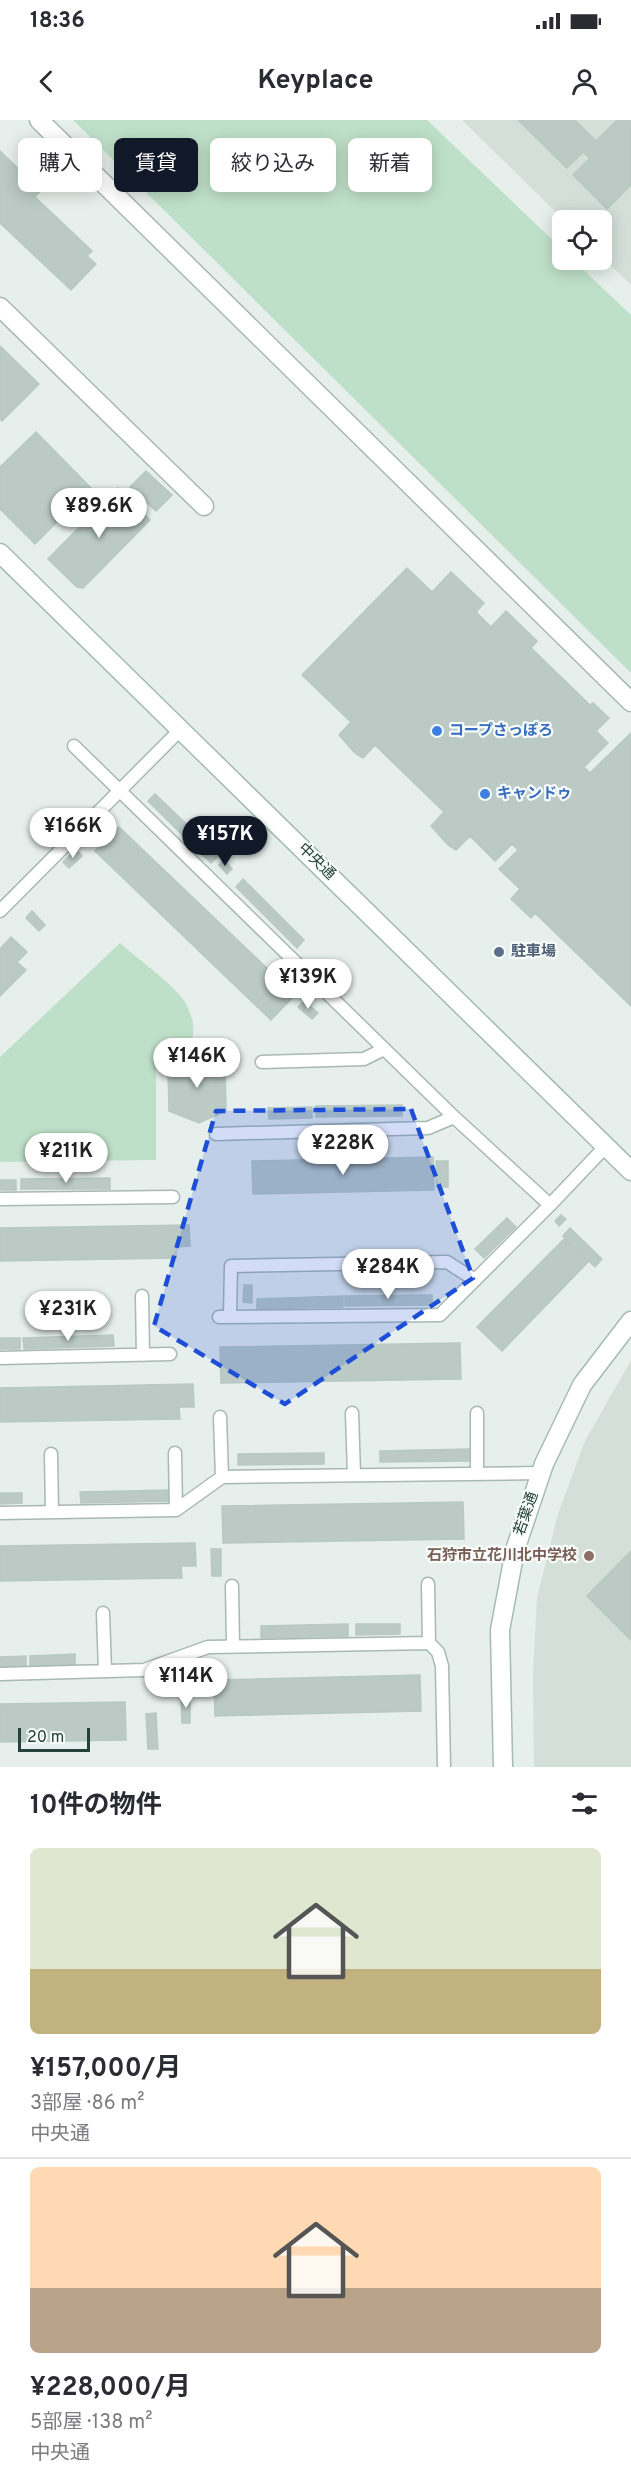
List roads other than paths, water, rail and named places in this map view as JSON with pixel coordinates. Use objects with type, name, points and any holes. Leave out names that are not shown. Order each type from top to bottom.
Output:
[{"type":"street","points":[[39,120],[631,702]]},
{"type":"street","points":[[0,307],[204,506]]},
{"type":"street","name":"中央通","points":[[0,553],[631,1171]]},
{"type":"street","name":"若葉通","points":[[503,1767],[500,1630],[515,1550],[541,1473],[582,1385],[631,1321]]},
{"type":"lane","points":[[0,911],[181,729]]},
{"type":"lane","points":[[74,746],[454,1117],[550,1205]]},
{"type":"lane","points":[[262,1062],[364,1059],[384,1049]]},
{"type":"lane","points":[[216,1134],[428,1128],[454,1117]]},
{"type":"lane","points":[[475,1280],[447,1262],[231,1266],[225,1317],[440,1315],[475,1280],[550,1205],[606,1146]]},
{"type":"lane","points":[[0,1199],[173,1197]]},
{"type":"lane","points":[[142,1296],[143,1355]]},
{"type":"lane","points":[[0,1358],[170,1354]]},
{"type":"lane","points":[[352,1413],[354,1475]]},
{"type":"lane","points":[[477,1413],[477,1473]]},
{"type":"lane","points":[[220,1417],[222,1477]]},
{"type":"lane","points":[[175,1453],[176,1510]]},
{"type":"lane","points":[[51,1454],[52,1512]]},
{"type":"lane","points":[[0,1513],[176,1510],[222,1477],[541,1473]]},
{"type":"lane","points":[[428,1584],[429,1643],[438,1652],[442,1665],[444,1767]]},
{"type":"lane","points":[[232,1586],[233,1646]]},
{"type":"lane","points":[[104,1613],[105,1671]]},
{"type":"lane","points":[[0,1674],[144,1670],[208,1647],[429,1643]]},
{"type":"place","name":"コープさっぽろ","points":[[437,731]]},
{"type":"place","name":"キャンドゥ","points":[[485,794]]},
{"type":"place","name":"駐車場","points":[[499,952]]},
{"type":"place","name":"石狩市立花川北中学校","points":[[589,1556]]}]
